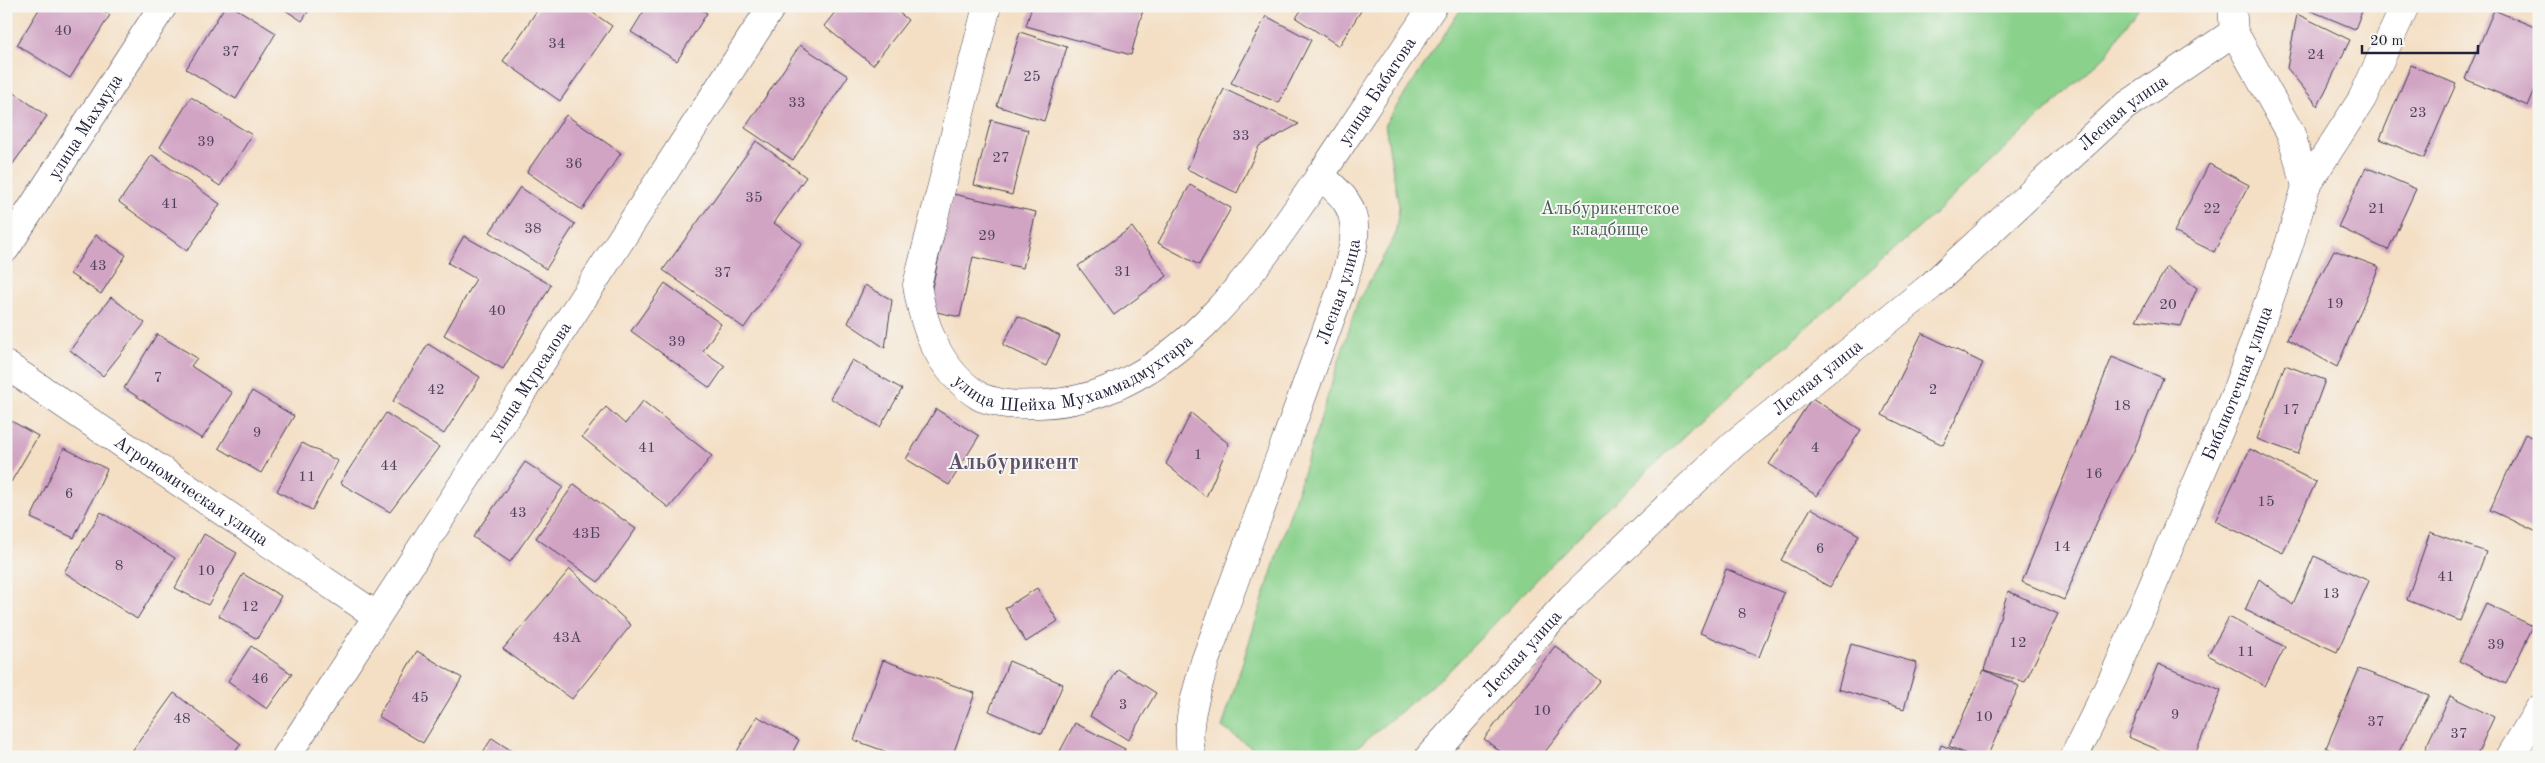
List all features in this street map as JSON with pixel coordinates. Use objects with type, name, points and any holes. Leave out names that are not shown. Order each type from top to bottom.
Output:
[{"type":"street","name":"улица Махмуда","points":[[6,248],[164,6]]},
{"type":"street","name":"улица Мурсалова","points":[[286,757],[772,6]]},
{"type":"street","name":"улица Шейха Мухаммадмухтара","points":[[987,6],[917,285],[922,315],[932,344],[952,373],[980,398],[1009,405],[1058,403],[1101,392],[1143,372],[1189,339],[1258,266],[1320,175]]},
{"type":"street","name":"улица Бабатова","points":[[1320,175],[1433,6]]},
{"type":"street","points":[[2306,186],[2362,100],[2405,6]]},
{"type":"street","name":"Лесная улица","points":[[1429,757],[1571,598],[1734,444],[1931,286],[2124,107],[2233,19]]},
{"type":"street","points":[[2233,19],[2291,134],[2306,186]]},
{"type":"street","name":"Лесная улица","points":[[1192,757],[1188,740],[1191,715],[1206,661],[1340,294],[1354,241],[1354,219],[1346,200],[1320,175]]},
{"type":"street","name":"Библиотечная улица","points":[[2074,757],[2114,676],[2234,394],[2290,245],[2306,186]]},
{"type":"street","name":"Агрономическая улица","points":[[6,365],[377,616]]},
{"type":"street","points":[[2510,757],[2539,709]]},
{"type":"green space","name":"Альбурикентское кладбище","points":[[1463,6],[2139,6],[2106,55],[1930,218],[1710,412],[1574,541],[1447,673],[1345,757],[1265,757],[1222,727],[1358,301],[1395,236],[1399,207],[1385,124]]},
{"type":"building","points":[[41,6],[96,6],[110,15],[70,78],[17,45]]},
{"type":"building","points":[[225,6],[232,6],[276,33],[236,99],[186,69]]},
{"type":"building","points":[[279,6],[312,6],[302,21]]},
{"type":"building","points":[[540,6],[583,6],[612,26],[560,101],[503,61]]},
{"type":"building","points":[[647,6],[696,6],[707,13],[677,61],[631,32]]},
{"type":"building","points":[[840,6],[891,6],[908,20],[873,65],[824,26]]},
{"type":"building","points":[[1032,6],[1144,6],[1131,55],[1026,26]]},
{"type":"building","points":[[1304,6],[1364,6],[1339,46],[1296,18]]},
{"type":"building","points":[[2310,6],[2364,6],[2355,29],[2309,10]]},
{"type":"building","points":[[2525,6],[2539,6],[2539,12]]},
{"type":"building","points":[[2494,10],[2539,29],[2539,80],[2528,106],[2465,79]]},
{"type":"building","points":[[2297,14],[2350,40],[2318,106],[2287,68]]},
{"type":"building","points":[[1266,16],[1311,40],[1279,103],[1231,83]]},
{"type":"building","points":[[1020,32],[1067,47],[1044,121],[997,106]]},
{"type":"building","points":[[800,45],[848,76],[793,160],[745,128]]},
{"type":"building","points":[[2411,65],[2456,84],[2424,158],[2380,139]]},
{"type":"building","points":[[6,87],[47,116],[10,168],[6,165]]},
{"type":"building","points":[[1224,89],[1299,124],[1259,146],[1237,193],[1187,169]]},
{"type":"building","points":[[191,97],[252,135],[220,186],[160,147]]},
{"type":"building","points":[[566,115],[621,153],[582,210],[527,172]]},
{"type":"building","points":[[991,120],[1028,130],[1012,195],[974,185]]},
{"type":"building","points":[[756,141],[806,177],[774,223],[802,243],[744,328],[663,270]]},
{"type":"building","points":[[152,155],[220,204],[187,251],[119,202]]},
{"type":"building","points":[[2209,164],[2249,185],[2214,252],[2174,232]]},
{"type":"building","points":[[2366,167],[2416,189],[2388,250],[2338,227]]},
{"type":"building","points":[[1190,185],[1231,208],[1199,265],[1158,243]]},
{"type":"building","points":[[520,187],[575,224],[546,269],[490,232]]},
{"type":"building","points":[[953,194],[1036,212],[1023,268],[973,257],[960,317],[927,310]]},
{"type":"building","points":[[1132,227],[1167,276],[1114,315],[1078,266]]},
{"type":"building","points":[[96,235],[126,255],[101,294],[70,274]]},
{"type":"building","points":[[464,236],[551,285],[503,369],[444,335],[476,279],[448,263]]},
{"type":"building","points":[[2334,250],[2379,267],[2337,367],[2287,339]]},
{"type":"building","points":[[2167,267],[2197,288],[2181,326],[2136,320]]},
{"type":"building","points":[[665,283],[721,324],[703,351],[725,366],[710,388],[631,331]]},
{"type":"building","points":[[865,285],[892,300],[885,348],[848,323]]},
{"type":"building","points":[[111,297],[145,323],[103,376],[70,350]]},
{"type":"building","points":[[1018,316],[1060,336],[1046,366],[1003,345]]},
{"type":"building","points":[[1922,333],[1983,363],[1943,445],[1882,415]]},
{"type":"building","points":[[157,334],[197,358],[191,366],[232,393],[202,439],[124,388]]},
{"type":"building","points":[[428,344],[480,377],[444,434],[393,401]]},
{"type":"building","points":[[2112,357],[2163,378],[2133,453],[2102,510],[2064,600],[2022,582]]},
{"type":"building","points":[[852,360],[902,389],[880,427],[830,398]]},
{"type":"building","points":[[2285,365],[2325,380],[2298,454],[2257,439]]},
{"type":"building","points":[[252,391],[294,416],[261,473],[219,448]]},
{"type":"building","points":[[1812,398],[1861,430],[1817,496],[1769,464]]},
{"type":"building","points":[[643,401],[712,456],[669,508],[582,437],[606,407],[625,424]]},
{"type":"building","points":[[936,409],[979,436],[949,485],[906,459]]},
{"type":"building","points":[[386,413],[439,447],[390,512],[340,483]]},
{"type":"building","points":[[1191,413],[1229,444],[1206,497],[1166,464]]},
{"type":"building","points":[[6,418],[38,436],[11,482],[6,480]]},
{"type":"building","points":[[2525,434],[2539,440],[2539,533],[2490,510]]},
{"type":"building","points":[[302,443],[338,461],[312,510],[277,491]]},
{"type":"building","points":[[64,448],[107,469],[74,538],[31,518]]},
{"type":"building","points":[[2250,449],[2316,482],[2283,553],[2215,521]]},
{"type":"building","points":[[525,462],[563,487],[510,562],[473,537]]},
{"type":"building","points":[[574,484],[636,529],[598,582],[536,538]]},
{"type":"building","points":[[1811,508],[1859,535],[1830,587],[1781,560]]},
{"type":"building","points":[[101,512],[175,558],[137,619],[64,572]]},
{"type":"building","points":[[2430,532],[2486,552],[2460,621],[2407,600]]},
{"type":"building","points":[[204,534],[237,553],[208,605],[175,588]]},
{"type":"building","points":[[2314,556],[2369,581],[2337,652],[2245,610],[2259,579],[2293,605]]},
{"type":"building","points":[[570,569],[631,625],[572,699],[503,649]]},
{"type":"building","points":[[1726,569],[1784,593],[1759,657],[1700,633]]},
{"type":"building","points":[[243,574],[281,596],[257,639],[219,616]]},
{"type":"building","points":[[1037,588],[1058,621],[1026,642],[1005,608]]},
{"type":"building","points":[[2008,591],[2058,614],[2025,682],[1984,670]]},
{"type":"building","points":[[2486,604],[2533,626],[2506,684],[2459,661]]},
{"type":"building","points":[[2229,617],[2285,647],[2265,686],[2208,655]]},
{"type":"building","points":[[1851,644],[1917,663],[1904,709],[1838,689]]},
{"type":"building","points":[[251,646],[292,674],[267,709],[228,681]]},
{"type":"building","points":[[1555,646],[1600,681],[1541,757],[1507,757],[1484,739]]},
{"type":"building","points":[[417,651],[462,678],[423,743],[378,716]]},
{"type":"building","points":[[883,660],[975,693],[952,757],[901,757],[854,740]]},
{"type":"building","points":[[1009,661],[1063,684],[1042,734],[989,711]]},
{"type":"building","points":[[2158,664],[2221,690],[2194,757],[2175,757],[2128,737]]},
{"type":"building","points":[[1118,669],[1156,693],[1128,740],[1090,716]]},
{"type":"building","points":[[2359,669],[2429,695],[2396,757],[2351,757],[2326,748]]},
{"type":"building","points":[[1984,670],[2019,686],[1987,757],[1973,757],[1949,746]]},
{"type":"building","points":[[174,693],[241,744],[231,757],[139,757],[132,751]]},
{"type":"building","points":[[2450,696],[2494,717],[2476,757],[2441,757],[2425,749]]},
{"type":"building","points":[[757,716],[799,740],[790,757],[734,757]]},
{"type":"building","points":[[1075,723],[1125,749],[1121,757],[1057,757]]},
{"type":"building","points":[[492,738],[521,757],[480,757]]},
{"type":"building","points":[[1941,745],[1971,757],[1937,757]]},
{"type":"district","name":"Альбурикент","points":[[1013,461]]}]
